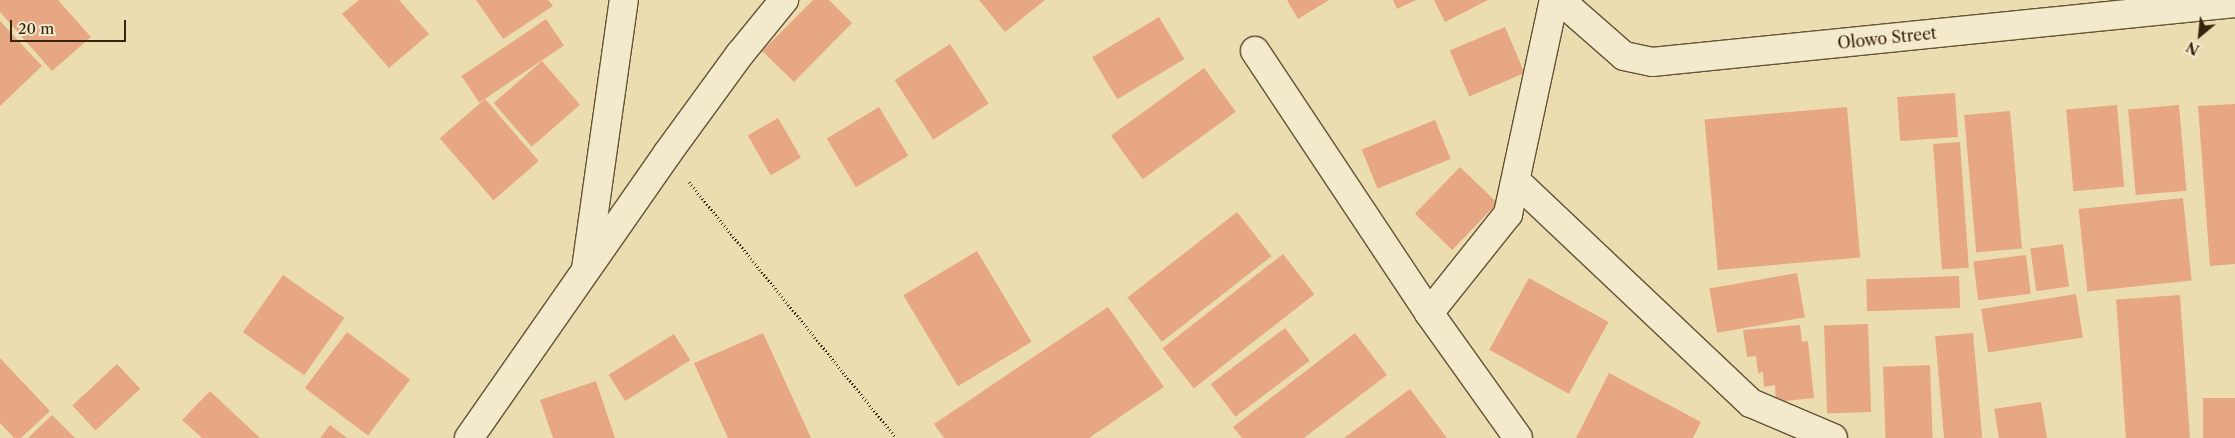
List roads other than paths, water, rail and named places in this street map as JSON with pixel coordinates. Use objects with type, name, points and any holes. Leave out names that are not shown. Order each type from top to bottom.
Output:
[{"type":"street","points":[[585,275],[624,0]]},
{"type":"street","points":[[469,438],[585,275],[667,154],[740,54],[784,0]]},
{"type":"street","points":[[1429,313],[1508,214],[1517,182],[1554,0]]},
{"type":"street","name":"Olowo Street","points":[[1560,0],[1624,56],[1652,62],[2235,3]]},
{"type":"street","points":[[1255,51],[1429,313],[1518,438]]},
{"type":"street","points":[[1517,182],[1752,403],[1833,438]]}]
